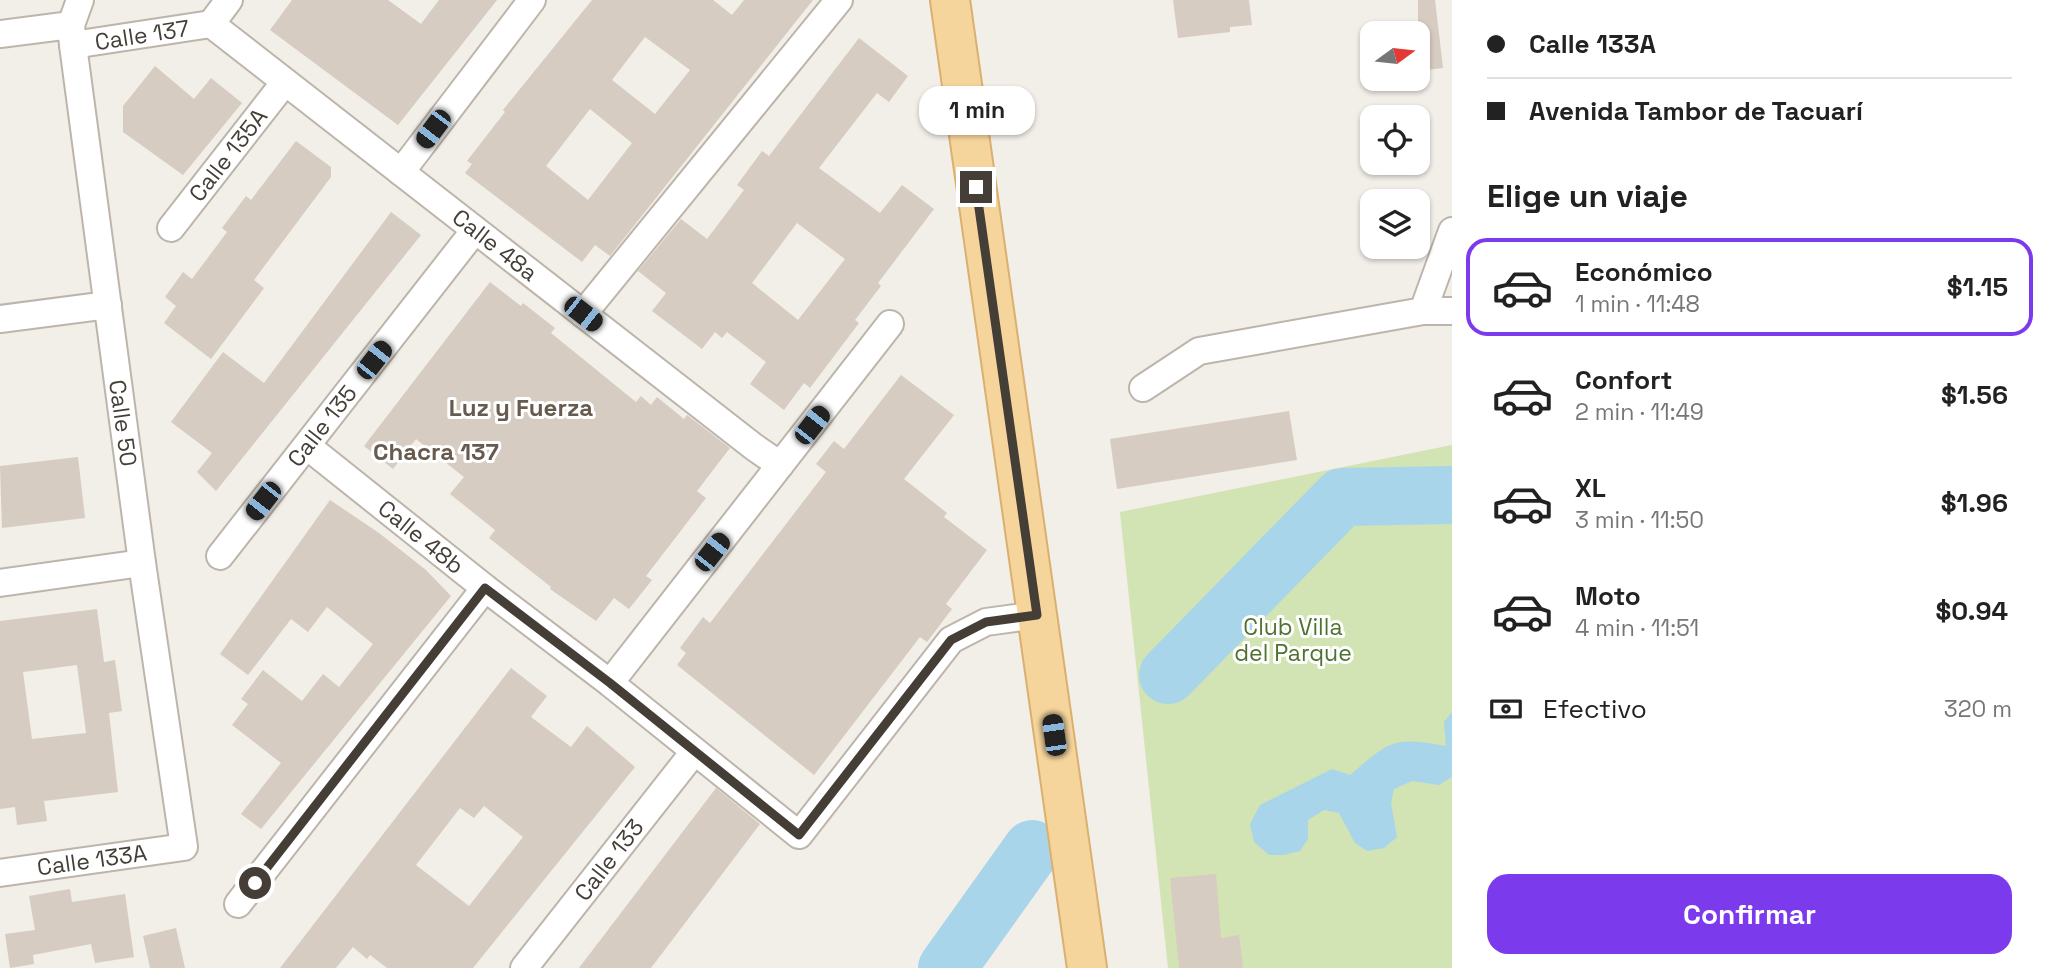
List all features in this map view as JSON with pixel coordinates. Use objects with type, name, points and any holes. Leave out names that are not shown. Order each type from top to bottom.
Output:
[{"type":"main road","points":[[950,0],[1087,968]]},
{"type":"street","name":"Calle 50","points":[[79,0],[72,35],[142,563],[184,847]]},
{"type":"street","points":[[211,24],[229,0]]},
{"type":"street","points":[[401,172],[532,0]]},
{"type":"street","points":[[583,314],[839,0]]},
{"type":"street","name":"Calle 137","points":[[0,34],[72,35],[211,24]]},
{"type":"street","name":"Calle 48a","points":[[211,24],[780,465]]},
{"type":"street","name":"Calle 135A","points":[[171,229],[285,82]]},
{"type":"street","name":"Calle 135","points":[[220,556],[475,230]]},
{"type":"street","points":[[1423,311],[1452,231]]},
{"type":"street","points":[[0,319],[108,305]]},
{"type":"street","points":[[1143,388],[1199,351],[1423,311],[1452,310]]},
{"type":"street","points":[[610,683],[890,324]]},
{"type":"street","name":"Calle 48b","points":[[307,446],[799,835],[951,640],[986,622],[1037,615]]},
{"type":"street","points":[[0,583],[142,563]]},
{"type":"street","points":[[238,904],[485,588]]},
{"type":"street","name":"Calle 133","points":[[523,968],[694,752]]},
{"type":"street","name":"Calle 133A","points":[[0,873],[184,847]]},
{"type":"green space","name":"Club Villa del Parque","points":[[1452,445],[1452,968],[1168,968],[1120,512]]},
{"type":"water","points":[[1452,712],[1452,777],[1439,785],[1412,781],[1394,789],[1391,803],[1397,837],[1384,848],[1367,851],[1355,843],[1339,813],[1324,810],[1308,820],[1308,839],[1300,851],[1269,855],[1254,842],[1250,824],[1260,805],[1332,769],[1350,775],[1374,755],[1393,744],[1414,742],[1446,746],[1444,722]]},
{"type":"building","points":[[292,0],[388,0],[421,24],[439,0],[497,0],[398,125],[270,30]]},
{"type":"building","points":[[592,0],[713,0],[732,15],[744,0],[813,0],[610,256],[595,245],[582,262],[465,173],[472,164],[467,161],[505,112],[503,110]],"holes":[[[645,37],[690,70],[655,114],[612,80]],[[590,109],[632,143],[588,200],[546,166]]]},
{"type":"building","points":[[1173,0],[1249,0],[1252,25],[1230,27],[1230,32],[1178,38]]},
{"type":"building","points":[[1418,0],[1435,0],[1443,68],[1430,70],[1430,21],[1418,21]]},
{"type":"building","points":[[859,38],[908,76],[889,102],[877,93],[819,168],[880,213],[902,185],[934,209],[878,283],[881,286],[855,320],[859,323],[810,388],[804,383],[784,410],[750,384],[766,362],[727,332],[722,338],[715,332],[702,349],[652,311],[666,293],[638,271],[681,219],[707,239],[744,190],[737,185],[762,151],[769,156]],"holes":[[[797,223],[845,259],[798,320],[752,283]]]},
{"type":"building","points":[[155,66],[194,99],[211,78],[242,103],[183,175],[123,132],[123,106]]},
{"type":"building","points":[[296,141],[331,167],[331,177],[254,280],[264,288],[211,359],[164,323],[176,306],[165,297],[183,272],[192,279],[227,232],[222,228],[246,196],[251,200]]},
{"type":"building","points":[[391,212],[421,235],[216,491],[197,472],[212,453],[171,422],[223,352],[264,383]]},
{"type":"building","points":[[490,282],[555,328],[551,333],[636,402],[641,396],[651,405],[657,397],[684,419],[687,415],[730,448],[697,491],[706,498],[646,576],[652,580],[629,609],[614,598],[596,621],[550,589],[551,587],[489,538],[495,530],[450,494],[464,477],[416,439],[393,469],[364,446]]},
{"type":"building","points":[[901,375],[954,415],[904,479],[947,513],[944,517],[987,550],[946,604],[952,609],[927,642],[920,637],[814,775],[677,665],[686,653],[680,648],[703,617],[710,623],[826,472],[816,464],[834,441],[844,449]]},
{"type":"building","points":[[1289,411],[1297,460],[1117,489],[1110,439]]},
{"type":"building","points":[[78,457],[85,518],[2,528],[0,466]]},
{"type":"building","points":[[330,500],[379,533],[426,570],[451,596],[261,829],[241,814],[281,763],[232,725],[248,704],[241,699],[263,670],[302,701],[323,674],[339,687],[373,644],[327,607],[308,632],[291,619],[248,675],[220,654]]},
{"type":"building","points":[[97,609],[104,662],[115,660],[122,711],[109,713],[118,792],[44,801],[47,821],[17,825],[15,807],[0,809],[0,621]],"holes":[[[77,665],[86,733],[32,739],[23,672]]]},
{"type":"building","points":[[511,668],[547,696],[531,717],[571,747],[587,726],[635,767],[473,968],[387,968],[370,955],[367,959],[353,947],[336,968],[280,968]],"holes":[[[484,806],[523,837],[469,906],[416,865],[460,808],[474,818]]]},
{"type":"building","points":[[716,788],[760,824],[651,968],[579,968]]},
{"type":"building","points":[[1216,874],[1221,938],[1239,935],[1243,968],[1179,968],[1170,878]]},
{"type":"building","points":[[70,889],[72,902],[125,894],[134,957],[95,963],[91,944],[33,955],[34,964],[10,968],[5,934],[35,930],[29,896]]},
{"type":"building","points":[[176,928],[185,968],[150,968],[143,936]]},
{"type":"waterway","points":[[1168,675],[1342,497],[1452,495]]},
{"type":"waterway","points":[[947,968],[1032,849]]},
{"type":"district","name":"Luz y Fuerza","points":[[521,407]]},
{"type":"district","name":"Chacra 137","points":[[436,451]]},
{"type":"route","points":[[255,883],[485,588],[610,683],[799,835],[951,640],[986,622],[1037,615],[976,187]]}]
